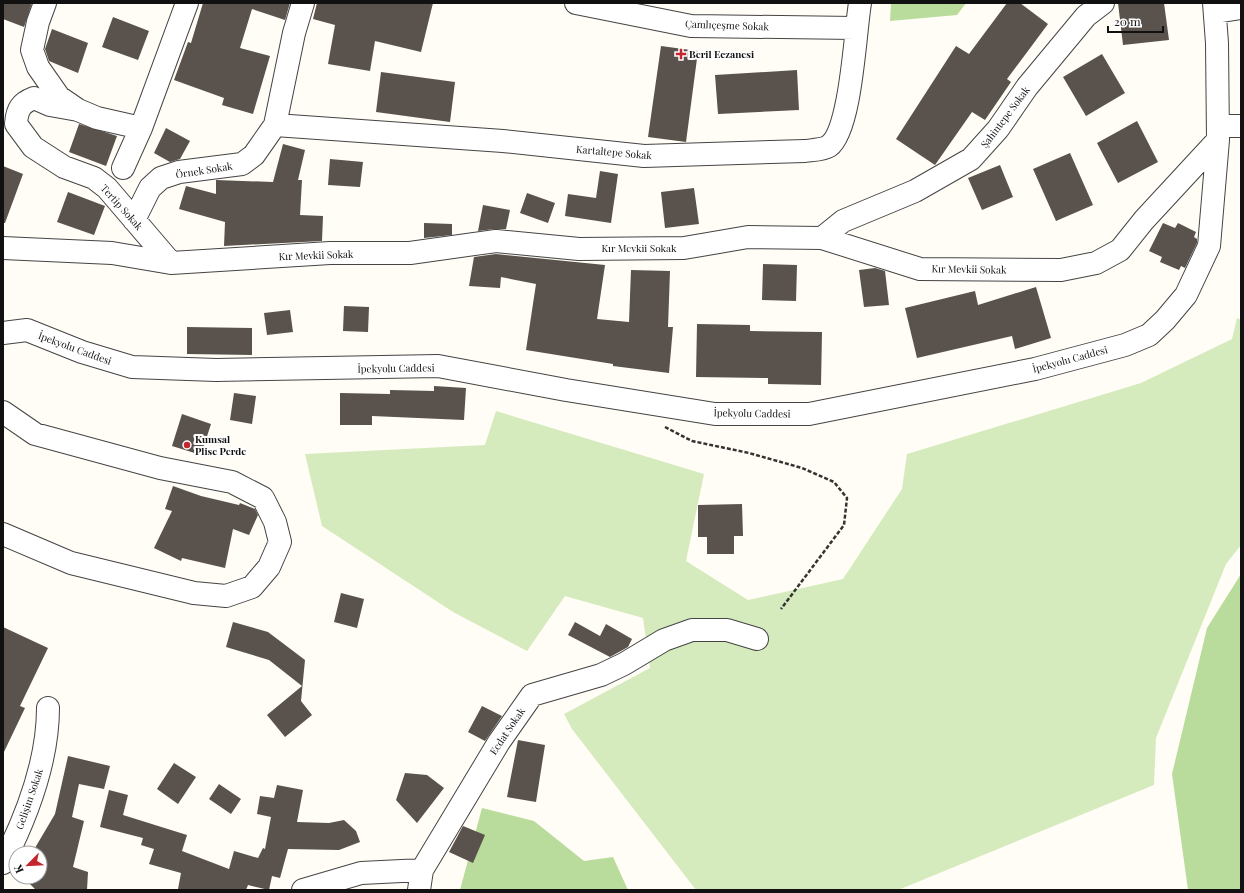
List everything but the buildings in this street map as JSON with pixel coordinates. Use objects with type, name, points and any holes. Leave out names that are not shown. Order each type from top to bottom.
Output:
[{"type":"street","name":"Tertip Sokak","points":[[45,3],[38,22],[32,50],[38,67],[59,97],[78,110],[97,118],[141,128]]},
{"type":"street","points":[[123,168],[141,128],[187,3]]},
{"type":"street","name":"Örnek Sokak","points":[[134,220],[150,188],[161,178],[179,172],[242,164],[254,155],[275,125],[294,33],[303,3]]},
{"type":"street","name":"Çamlıçeşme Sokak","points":[[576,3],[691,26],[855,28]]},
{"type":"street","name":"Kartaltepe Sokak","points":[[275,125],[503,141],[644,156],[805,151],[828,147],[838,135],[847,100],[855,28],[860,3]]},
{"type":"street","name":"Şahintepe Sokak","points":[[822,238],[843,222],[915,191],[971,159],[998,129],[1027,88],[1086,16],[1103,3]]},
{"type":"street","points":[[1215,8],[1241,8]]},
{"type":"street","name":"İpekyolu Caddesi","points":[[3,333],[27,330],[82,352],[132,367],[224,370],[438,366],[566,390],[715,414],[809,414],[1035,369],[1125,345],[1149,335],[1165,320],[1186,295],[1209,246],[1218,133],[1215,8]]},
{"type":"street","name":"Tertip Sokak","points":[[78,110],[50,106],[34,98],[24,102],[17,112],[16,124],[33,147],[64,167],[94,178],[107,188],[171,263]]},
{"type":"street","points":[[1218,133],[1241,126]]},
{"type":"street","name":"Kır Mevkii Sokak","points":[[3,248],[112,253],[171,263],[330,253],[410,253],[496,241],[579,249],[684,248],[748,237],[822,238],[920,268],[1061,270],[1096,263],[1120,250],[1218,133]]},
{"type":"street","points":[[3,412],[35,434],[160,468],[232,482],[263,498],[275,522],[280,542],[269,567],[252,588],[226,596],[194,593],[71,562],[3,534]]},
{"type":"street","name":"Ecdat Sokak","points":[[303,890],[361,873],[420,880],[499,742],[532,695],[601,675],[624,664],[664,640],[692,630],[727,630],[758,639]]},
{"type":"street","name":"Gelişim Sokak","points":[[3,863],[12,846],[38,776],[48,730],[48,708]]},
{"type":"path","points":[[660,425],[692,441],[749,453],[802,468],[834,482],[847,498],[844,525],[781,609]]},
{"type":"green space","points":[[891,3],[966,3],[957,15],[890,21]]},
{"type":"green space","points":[[1237,318],[1241,320],[1241,545],[1226,564],[1156,738],[1154,785],[898,890],[696,890],[572,729],[564,714],[650,668],[643,618],[565,596],[527,651],[453,612],[322,526],[305,454],[485,445],[496,411],[704,474],[686,561],[748,600],[843,579],[902,489],[907,454],[1141,383],[1232,339]]},
{"type":"green space","points":[[1241,574],[1241,890],[1188,890],[1172,774],[1207,628]]},
{"type":"green space","points":[[482,808],[534,821],[584,861],[613,857],[628,890],[460,890]]},
{"type":"place","name":"Beril Eczanesi","points":[[681,54]]},
{"type":"place","name":"Kumsal Plise Perde","points":[[187,445]]}]
